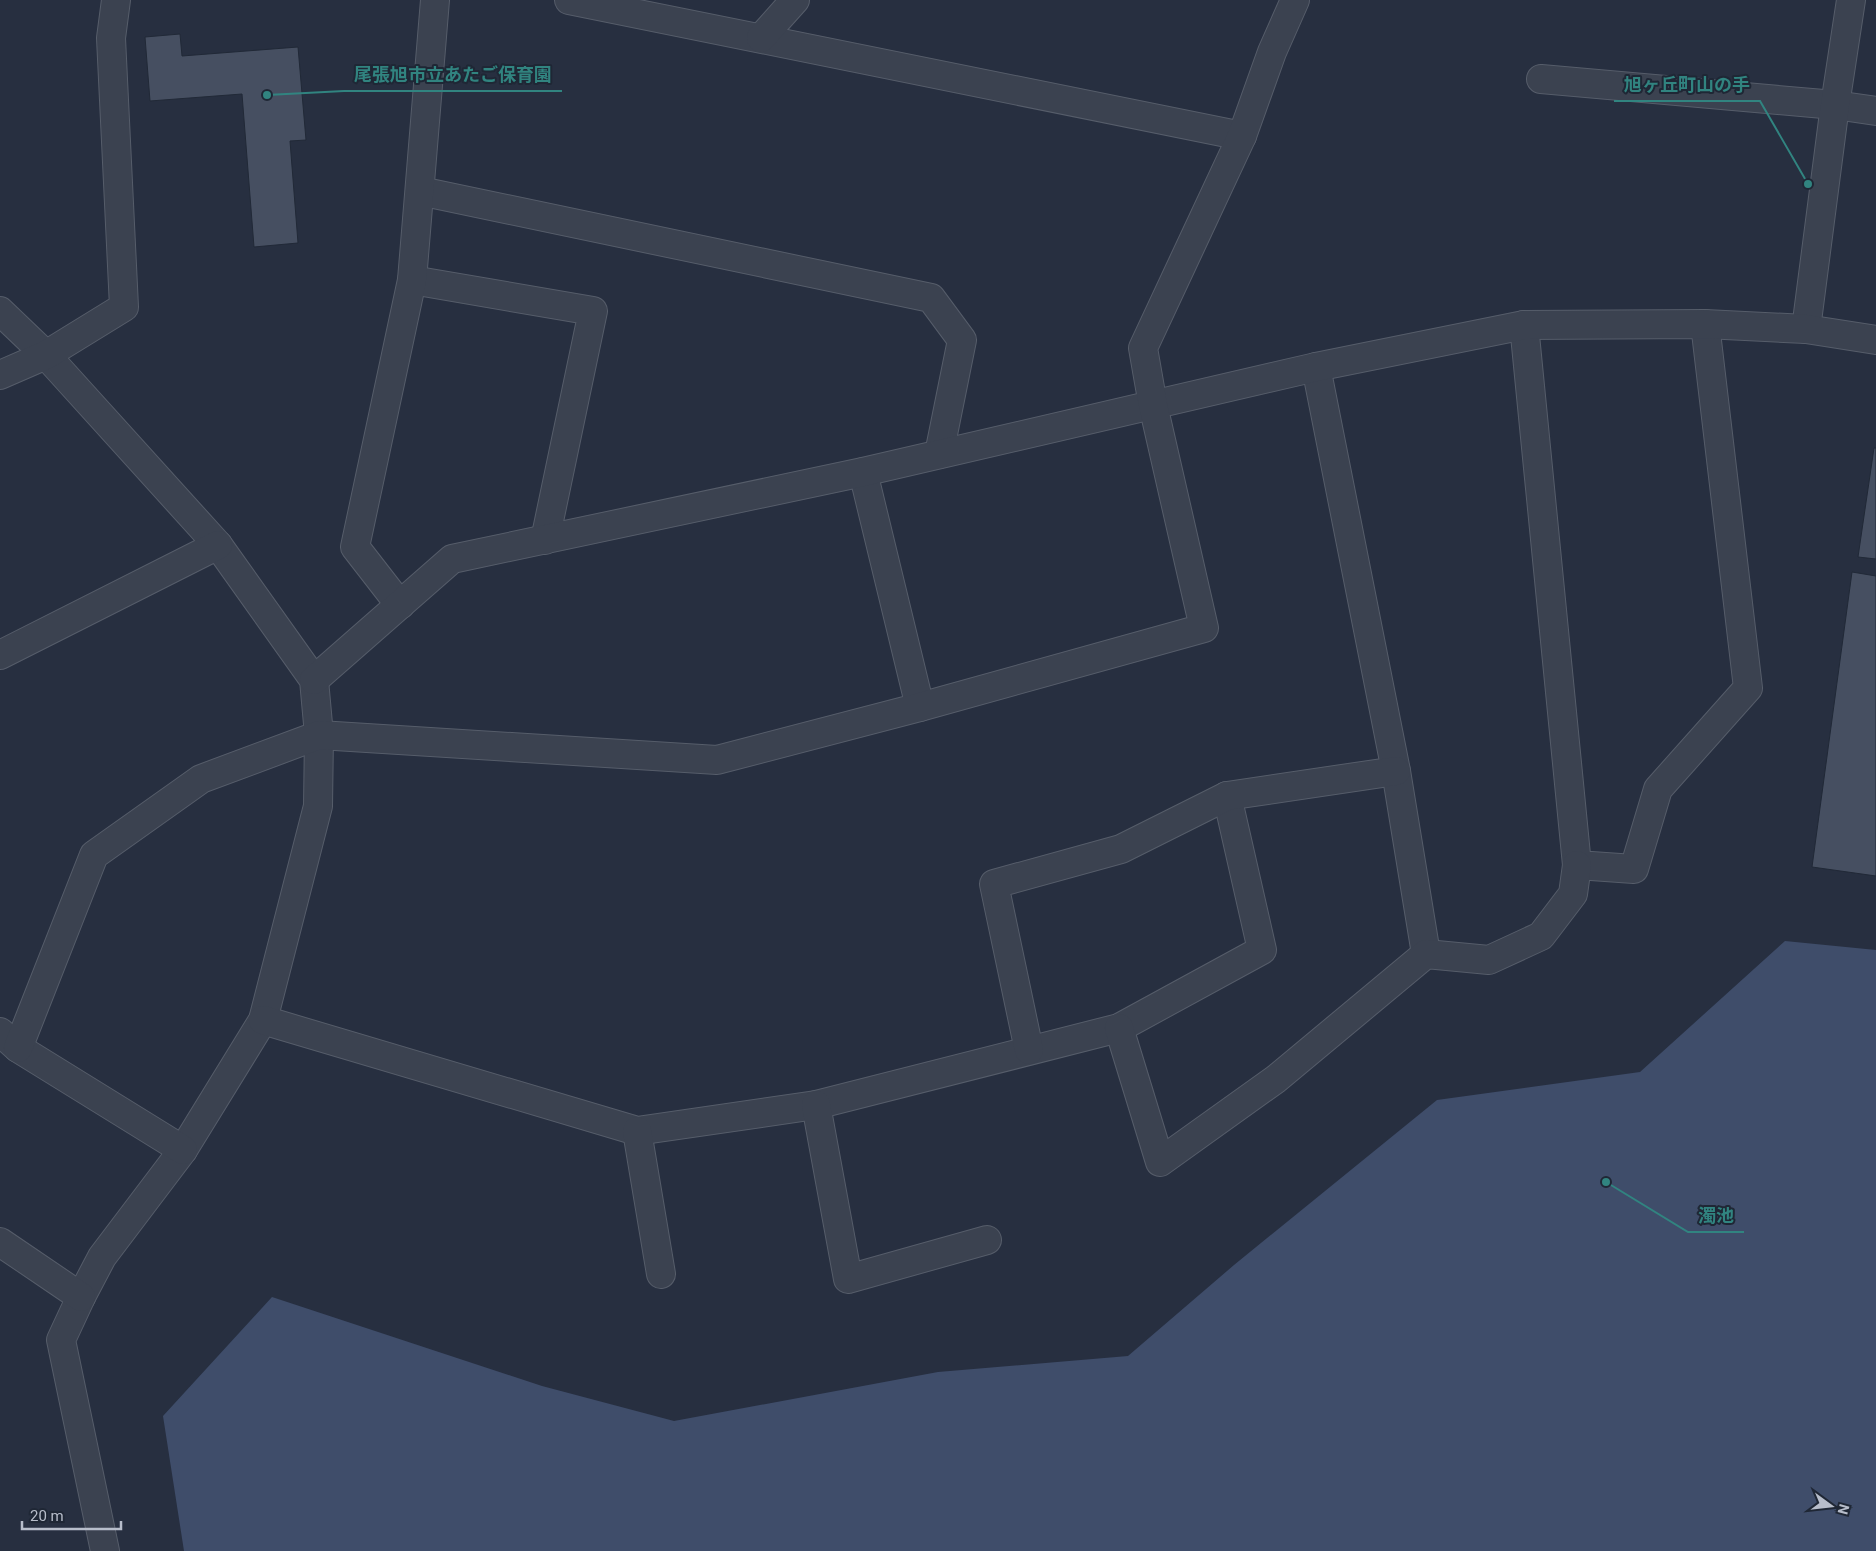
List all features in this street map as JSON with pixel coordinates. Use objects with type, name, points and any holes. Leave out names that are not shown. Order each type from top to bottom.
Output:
[{"type":"street","points":[[0,375],[46,355],[124,307],[111,38],[116,0]]},
{"type":"street","points":[[400,605],[355,547],[412,280],[435,0]]},
{"type":"street","points":[[569,0],[1242,136]]},
{"type":"street","points":[[761,38],[795,0]]},
{"type":"street","points":[[183,1150],[9,1040],[94,855],[200,779],[319,735],[717,760],[1204,628],[1153,405],[1143,348],[1242,136],[1272,52],[1295,0]]},
{"type":"street","points":[[1806,329],[1850,0]]},
{"type":"street","points":[[1540,79],[1835,105],[1876,111]]},
{"type":"street","points":[[420,191],[931,298],[962,340],[939,454]]},
{"type":"street","points":[[412,280],[594,311],[545,540]]},
{"type":"street","points":[[0,311],[46,355],[218,545],[314,680],[319,735],[318,806],[263,1020],[183,1150],[102,1258],[61,1340],[105,1551]]},
{"type":"street","points":[[1577,865],[1634,869],[1658,789],[1748,688],[1705,324]]},
{"type":"street","points":[[314,680],[452,560],[863,472],[1316,367],[1524,325],[1705,324],[1806,329],[1876,340]]},
{"type":"street","points":[[1119,1028],[1160,1162],[1276,1079],[1426,954],[1489,960],[1541,936],[1573,894],[1577,865],[1524,325]]},
{"type":"street","points":[[1316,367],[1396,771],[1426,954]]},
{"type":"street","points":[[863,472],[920,706]]},
{"type":"street","points":[[0,655],[218,545]]},
{"type":"street","points":[[1029,1050],[994,884],[1121,849],[1227,796],[1396,771]]},
{"type":"street","points":[[263,1020],[637,1131],[816,1105],[1119,1028],[1262,950],[1227,796]]},
{"type":"street","points":[[816,1105],[848,1279],[987,1240]]},
{"type":"street","points":[[637,1131],[661,1274]]},
{"type":"street","points":[[0,1242],[81,1297]]},
{"type":"water","points":[[1785,941],[1876,950],[1876,1551],[184,1551],[163,1416],[272,1297],[542,1386],[674,1421],[938,1372],[1128,1356],[1234,1265],[1437,1100],[1640,1072]]},
{"type":"building","points":[[180,34],[182,56],[298,47],[306,140],[290,141],[298,243],[254,247],[242,94],[150,101],[145,37]]},
{"type":"building","points":[[1874,448],[1876,448],[1876,559],[1858,557]]},
{"type":"building","points":[[1852,572],[1876,576],[1876,876],[1812,867]]},
{"type":"place","name":"尾張旭市立あたご保育園","points":[[267,95]]},
{"type":"place","name":"旭ヶ丘町山の手","points":[[1808,184]]},
{"type":"place","name":"濁池","points":[[1606,1182]]}]
